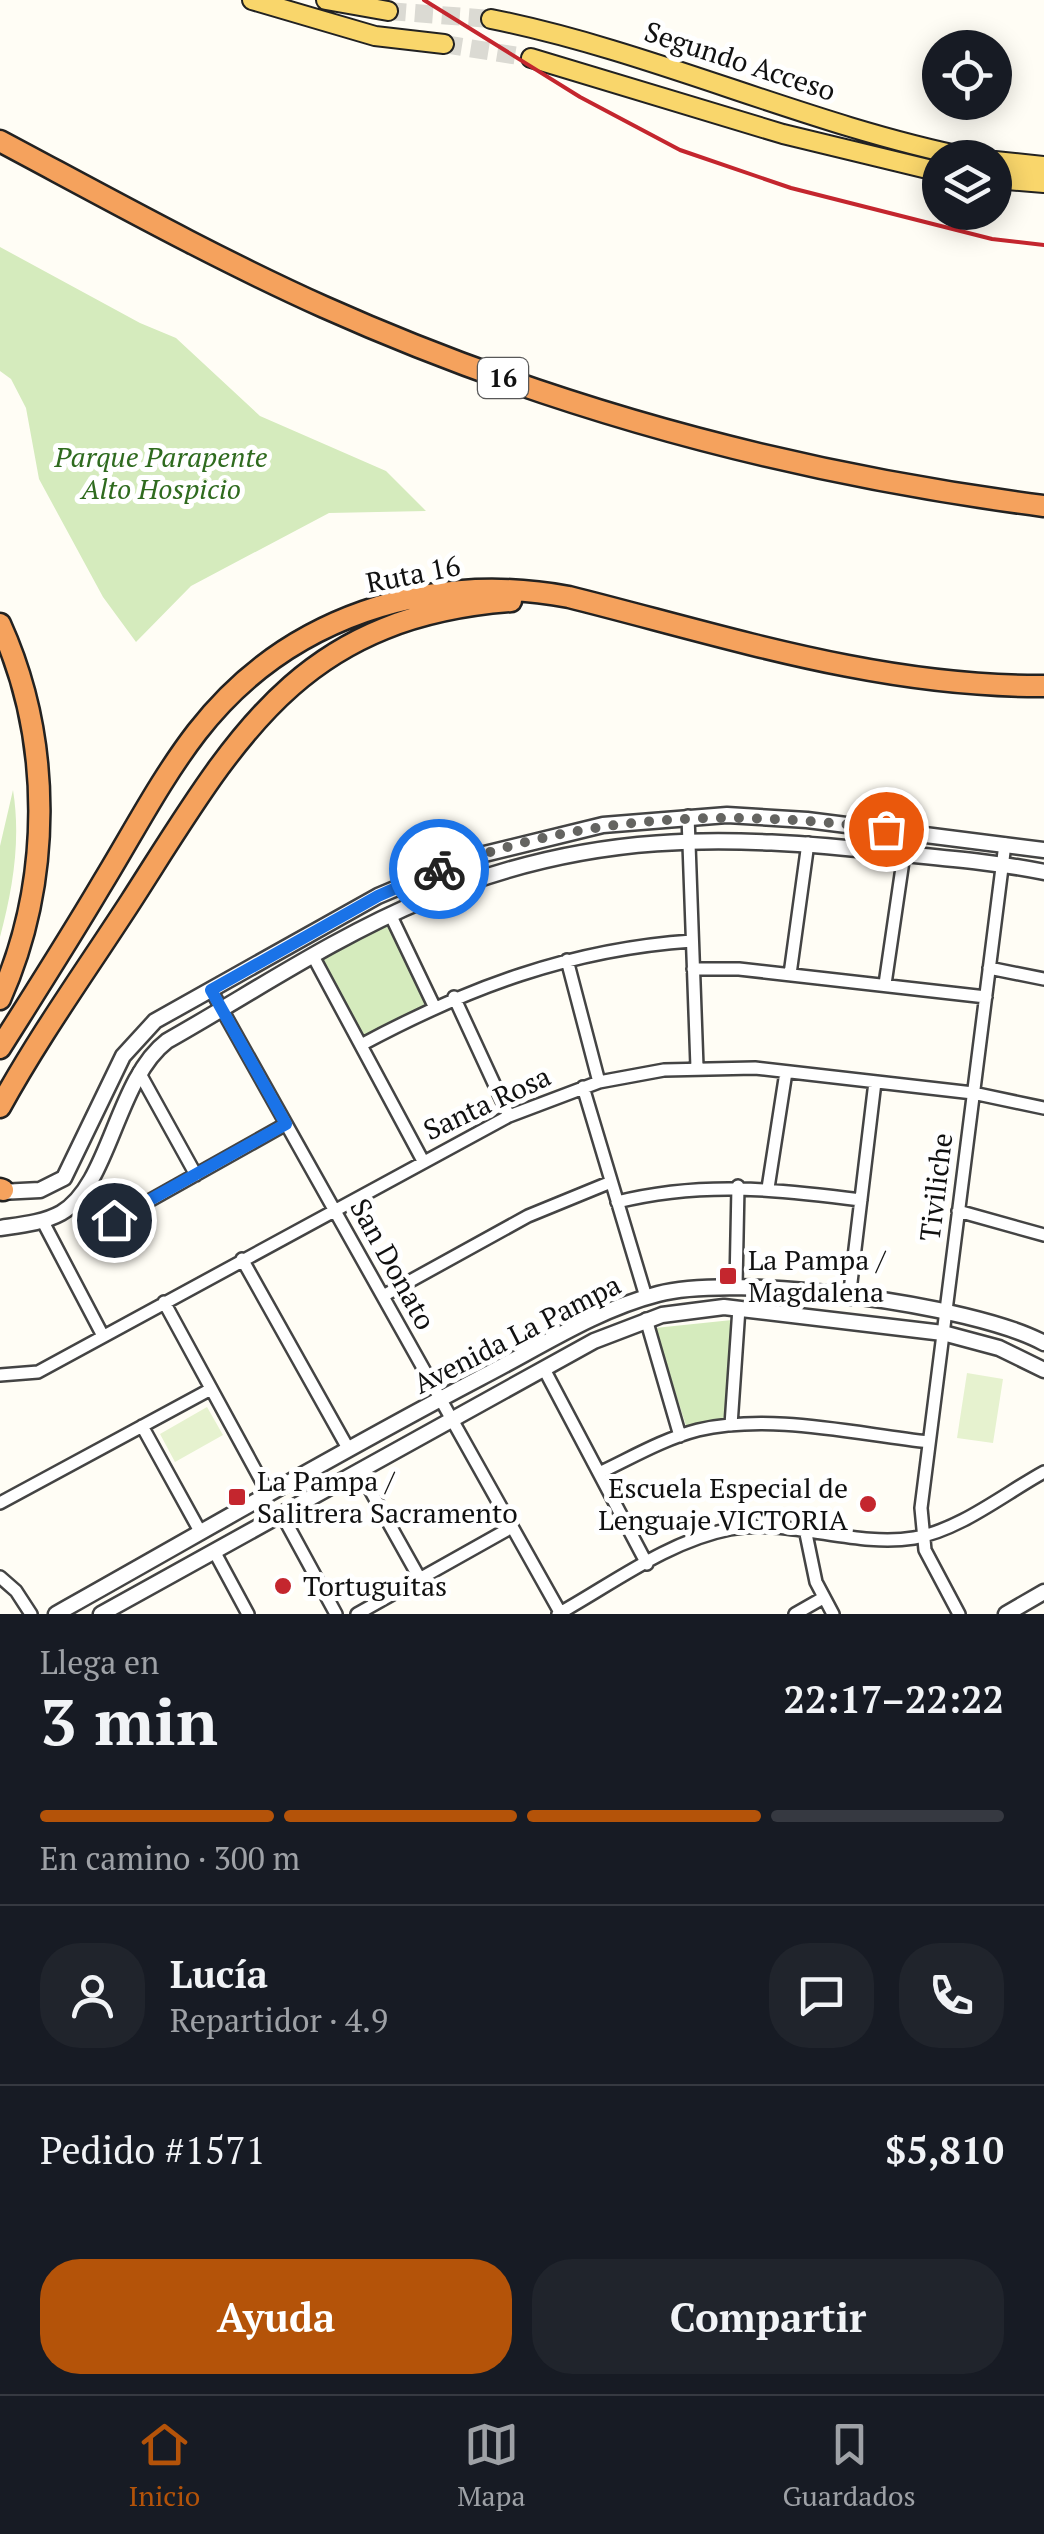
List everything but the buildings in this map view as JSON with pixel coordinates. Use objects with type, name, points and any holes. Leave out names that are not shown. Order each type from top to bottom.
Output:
[{"type":"highway","name":"16","points":[[0,141],[268,281],[392,336],[531,388],[805,466],[1044,506]]},
{"type":"highway","name":"Ruta 16","points":[[0,1048],[178,758],[228,696],[264,664],[325,626],[420,595],[497,589],[593,603],[854,670],[906,679],[1044,686]]},
{"type":"highway","points":[[0,1107],[212,774],[288,686],[355,641],[431,613],[508,601],[593,603]]},
{"type":"highway","points":[[0,624],[25,696],[39,788],[31,897],[0,999]]},
{"type":"main road","points":[[252,0],[376,36],[444,44]]},
{"type":"main road","points":[[326,0],[388,11]]},
{"type":"main road","name":"Segundo Acceso","points":[[491,19],[584,39],[775,104],[922,144]]},
{"type":"main road","name":"Segundo Acceso","points":[[531,58],[783,134],[922,168]]},
{"type":"main road","points":[[1012,162],[1044,166]]},
{"type":"main road","points":[[1012,180],[1044,183]]},
{"type":"street","points":[[688,816],[697,1067]]},
{"type":"street","points":[[1,1190],[40,1190],[64,1178],[129,1046],[155,1022],[378,896],[453,864],[568,831],[688,816],[807,820],[1044,850]]},
{"type":"street","points":[[0,1228],[42,1220],[64,1211],[80,1194],[139,1072],[167,1041],[390,914],[525,864],[622,845],[688,839],[808,843],[1044,872]]},
{"type":"street","points":[[790,974],[808,843]]},
{"type":"street","name":"Tiviliche","points":[[922,1536],[929,1442],[1005,844]]},
{"type":"street","points":[[885,984],[904,854]]},
{"type":"street","points":[[390,914],[434,1006]]},
{"type":"street","points":[[361,1046],[454,997],[568,960],[692,941]]},
{"type":"street","points":[[314,958],[423,1162]]},
{"type":"street","points":[[568,960],[598,1082]]},
{"type":"street","points":[[694,968],[790,974],[986,997]]},
{"type":"street","points":[[989,968],[1044,979]]},
{"type":"street","name":"San Donato","points":[[211,990],[560,1614]]},
{"type":"street","points":[[454,997],[509,1116]]},
{"type":"street","name":"Santa Rosa","points":[[0,1375],[38,1372],[509,1116],[598,1082],[697,1067],[786,1072],[973,1093],[1044,1108]]},
{"type":"street","points":[[139,1072],[196,1175]]},
{"type":"street","points":[[768,1188],[786,1072]]},
{"type":"street","points":[[849,1299],[875,1082]]},
{"type":"street","points":[[582,1087],[646,1297]]},
{"type":"street","points":[[80,1194],[100,1216],[111,1221],[286,1124]]},
{"type":"street","points":[[382,1296],[528,1216],[611,1182]]},
{"type":"street","points":[[617,1202],[681,1189],[738,1186],[861,1200]]},
{"type":"street","points":[[736,1286],[738,1186]]},
{"type":"street","points":[[958,1211],[1044,1235]]},
{"type":"street","points":[[42,1220],[102,1336]]},
{"type":"street","points":[[242,1259],[349,1450]]},
{"type":"street","name":"Avenida La Pampa","points":[[56,1614],[440,1399],[603,1314],[646,1297],[692,1287],[736,1286],[946,1310],[997,1322],[1044,1343]]},
{"type":"street","points":[[164,1302],[269,1495]]},
{"type":"street","points":[[731,1425],[739,1308]]},
{"type":"street","name":"Avenida La Pampa","points":[[101,1614],[451,1418],[646,1320],[694,1309],[739,1308],[943,1333],[999,1348],[1044,1370]]},
{"type":"street","points":[[646,1320],[680,1436]]},
{"type":"street","points":[[544,1369],[647,1564]]},
{"type":"street","points":[[0,1503],[211,1389]]},
{"type":"street","points":[[599,1474],[680,1436],[731,1425],[763,1424],[929,1442]]},
{"type":"street","points":[[142,1426],[201,1533]]},
{"type":"street","points":[[359,1470],[420,1579]]},
{"type":"street","points":[[560,1614],[694,1539],[730,1529],[922,1536],[956,1522],[1044,1472]]},
{"type":"street","points":[[281,1514],[336,1614]]},
{"type":"street","points":[[357,1614],[512,1527]]},
{"type":"street","points":[[805,1529],[823,1598],[833,1614]]},
{"type":"street","points":[[922,1536],[929,1561],[959,1614]]},
{"type":"street","points":[[214,1551],[248,1614]]},
{"type":"street","points":[[0,1577],[16,1590],[31,1614]]},
{"type":"street","points":[[1006,1614],[1044,1592]]},
{"type":"street","points":[[794,1614],[823,1598]]},
{"type":"green space","name":"Parque Parapente Alto Hospicio","points":[[0,247],[140,323],[176,338],[260,416],[386,471],[426,511],[329,513],[191,586],[136,642],[103,597],[39,479],[26,408],[11,379],[0,371]]},
{"type":"green space","points":[[13,790],[14,864],[0,937],[0,846]]},
{"type":"green space","points":[[386,925],[392,927],[426,998],[423,1006],[370,1036],[360,1034],[322,964],[324,959]]},
{"type":"green space","points":[[732,1320],[726,1417],[687,1429],[655,1328]]},
{"type":"green space","points":[[967,1373],[1003,1379],[993,1443],[957,1438]]},
{"type":"green space","points":[[207,1407],[223,1435],[175,1462],[160,1434]]},
{"type":"tunnel","points":[[388,11],[491,19]]},
{"type":"tunnel","points":[[444,44],[531,58]]},
{"type":"railway","points":[[424,0],[580,97],[680,150],[791,188],[992,239],[1044,245]]},
{"type":"way so far","points":[[439,869],[499,848],[568,831],[663,818],[767,816],[886,829]]},
{"type":"place","name":"La Pampa / Magdalena","points":[[728,1276]]},
{"type":"place","name":"La Pampa / Salitrera Sacramento","points":[[237,1497]]},
{"type":"place","name":"Escuela Especial de Lenguaje VICTORIA","points":[[868,1504]]},
{"type":"place","name":"Tortuguitas","points":[[283,1586]]},
{"type":"route","points":[[114,1220],[286,1124],[211,990],[378,896],[439,869]]}]
